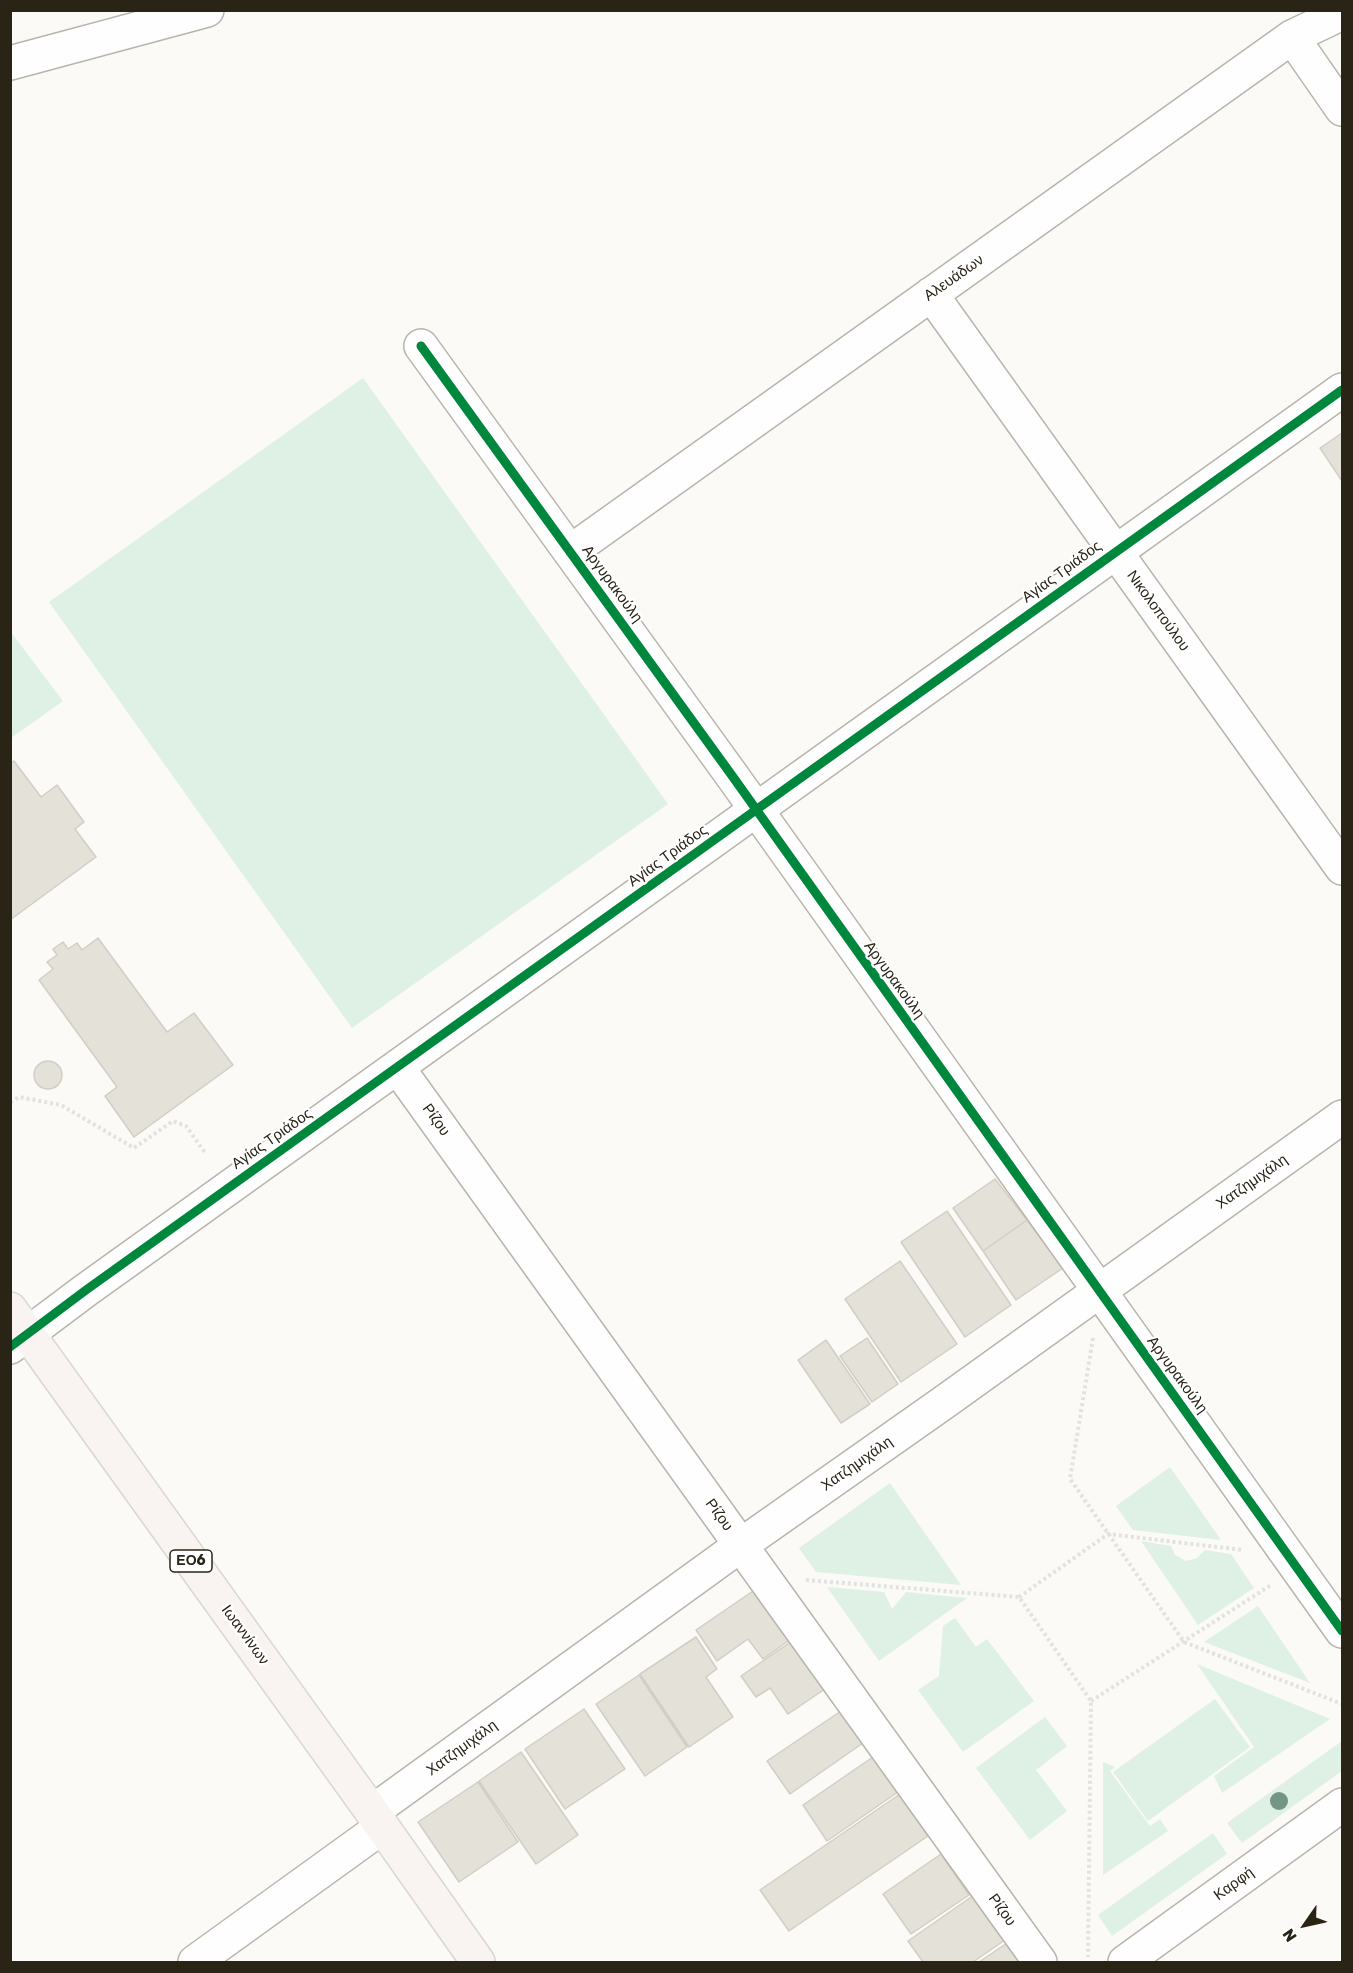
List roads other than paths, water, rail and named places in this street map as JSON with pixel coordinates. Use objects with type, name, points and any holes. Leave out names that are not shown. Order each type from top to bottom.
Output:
[{"type":"main road","name":"Ιωαννίνων","points":[[16,1330],[377,1820],[478,1962]]},
{"type":"street","points":[[10,63],[207,10]]},
{"type":"street","name":"Αλευάδων","points":[[570,552],[1292,38],[1342,13]]},
{"type":"street","points":[[1292,38],[1342,109]]},
{"type":"street","name":"Νικολοπούλου","points":[[931,294],[1342,868]]},
{"type":"street","name":"Αργυρακούλη","points":[[421,346],[1342,1631]]},
{"type":"street","name":"Αγίας Τριάδος","points":[[16,1330],[86,1290],[399,1068],[1342,390]]},
{"type":"street","name":"Ρίζου","points":[[399,1068],[1040,1962]]},
{"type":"street","name":"Χατζημιχάλη","points":[[195,1962],[377,1820],[741,1545],[1342,1117]]},
{"type":"street","name":"Καρφή","points":[[1125,1962],[1342,1805]]}]
